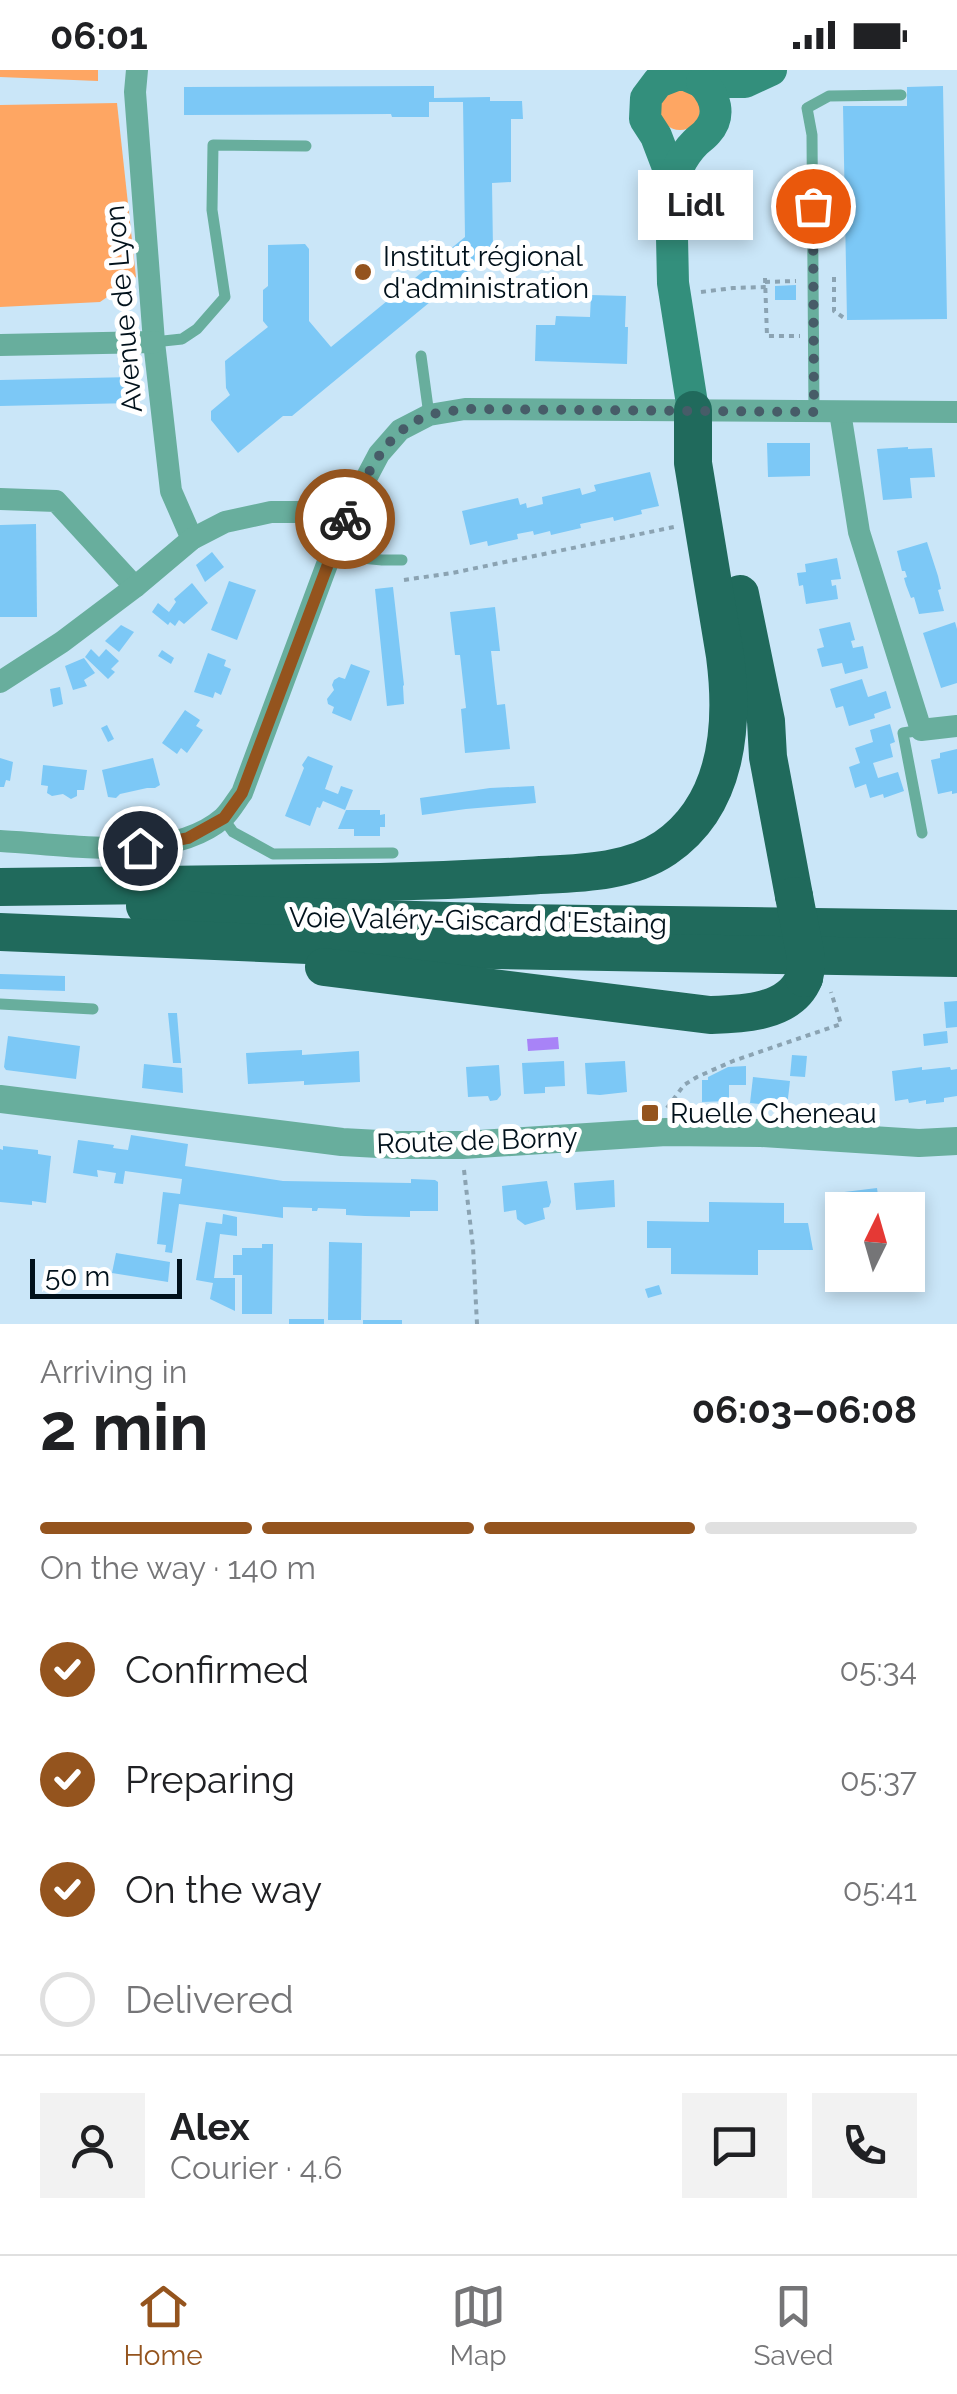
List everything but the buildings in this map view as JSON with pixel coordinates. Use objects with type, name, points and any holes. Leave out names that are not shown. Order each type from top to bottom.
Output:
[{"type":"highway","points":[[0,889],[458,880],[607,870],[663,850],[688,830],[710,798],[723,765],[728,730],[729,688],[693,463],[693,410]]},
{"type":"highway","points":[[164,940],[359,972],[710,1014],[742,1014],[768,1008],[816,982],[806,968],[768,758],[766,721],[712,460],[693,410]]},
{"type":"highway","name":"Voie Valéry-Giscard d'Estaing","points":[[0,889],[242,915],[957,929]]},
{"type":"highway","name":"Voie Valéry-Giscard d'Estaing","points":[[0,932],[398,949],[957,958]]},
{"type":"main road","points":[[672,178],[694,143],[712,126],[716,114],[710,91],[690,76]]},
{"type":"main road","points":[[693,410],[671,246],[672,178],[645,119],[644,108],[651,80],[758,76]]},
{"type":"main road","points":[[716,114],[758,76]]},
{"type":"main road","points":[[656,136],[674,145],[694,143]]},
{"type":"street","name":"Avenue de Lyon","points":[[137,70],[135,92],[154,342],[171,492],[192,539]]},
{"type":"street","points":[[0,345],[154,342]]},
{"type":"street","points":[[0,841],[140,848],[188,838],[224,818],[242,793],[342,524],[379,454],[400,430],[428,415],[466,409],[957,412]]},
{"type":"street","points":[[840,412],[859,532],[921,730],[957,726]]},
{"type":"street","points":[[0,499],[56,500],[134,587]]},
{"type":"street","points":[[0,682],[62,642],[192,539],[225,522],[271,512],[299,512],[342,524]]},
{"type":"street","name":"Route de Borny","points":[[0,1099],[342,1142],[398,1145],[462,1145],[666,1132],[760,1133],[919,1143],[957,1141]]},
{"type":"lane","points":[[814,412],[812,134],[808,108],[829,96],[901,96]]},
{"type":"lane","points":[[154,342],[182,339],[225,296],[212,210],[213,144],[306,146]]},
{"type":"lane","points":[[421,356],[428,415]]},
{"type":"lane","points":[[331,555],[402,560]]},
{"type":"lane","points":[[921,730],[903,733],[922,833]]},
{"type":"lane","points":[[224,818],[233,832],[273,854],[394,853]]},
{"type":"lane","points":[[0,1004],[93,1009]]},
{"type":"path","points":[[834,277],[834,311],[846,320]]},
{"type":"path","points":[[766,282],[768,336],[803,336],[803,324]]},
{"type":"path","points":[[676,299],[766,282],[802,282]]},
{"type":"path","points":[[404,580],[452,574],[672,528],[702,516]]},
{"type":"path","points":[[666,1132],[666,1109],[684,1085],[733,1061],[840,1024],[816,982]]},
{"type":"path","points":[[462,1145],[477,1324]]},
{"type":"shaded area","points":[[0,70],[98,70],[98,81],[0,77]]},
{"type":"shaded area","points":[[680,90],[694,96],[700,110],[694,124],[680,130],[666,124],[660,110],[666,96]]},
{"type":"shaded area","points":[[117,103],[136,277],[100,302],[0,307],[0,105]]},
{"type":"shaded area","points":[[558,1037],[559,1049],[528,1051],[527,1039]]},
{"type":"way so far","points":[[345,519],[379,454],[400,430],[428,415],[466,409],[814,412],[813,206]]},
{"type":"place","name":"Lidl","points":[[813,206]]},
{"type":"place","name":"Institut régional d'administration","points":[[363,272]]},
{"type":"place","name":"Ruelle Cheneau","points":[[650,1113]]},
{"type":"route","points":[[140,848],[188,838],[224,818],[242,793],[345,519]]}]
